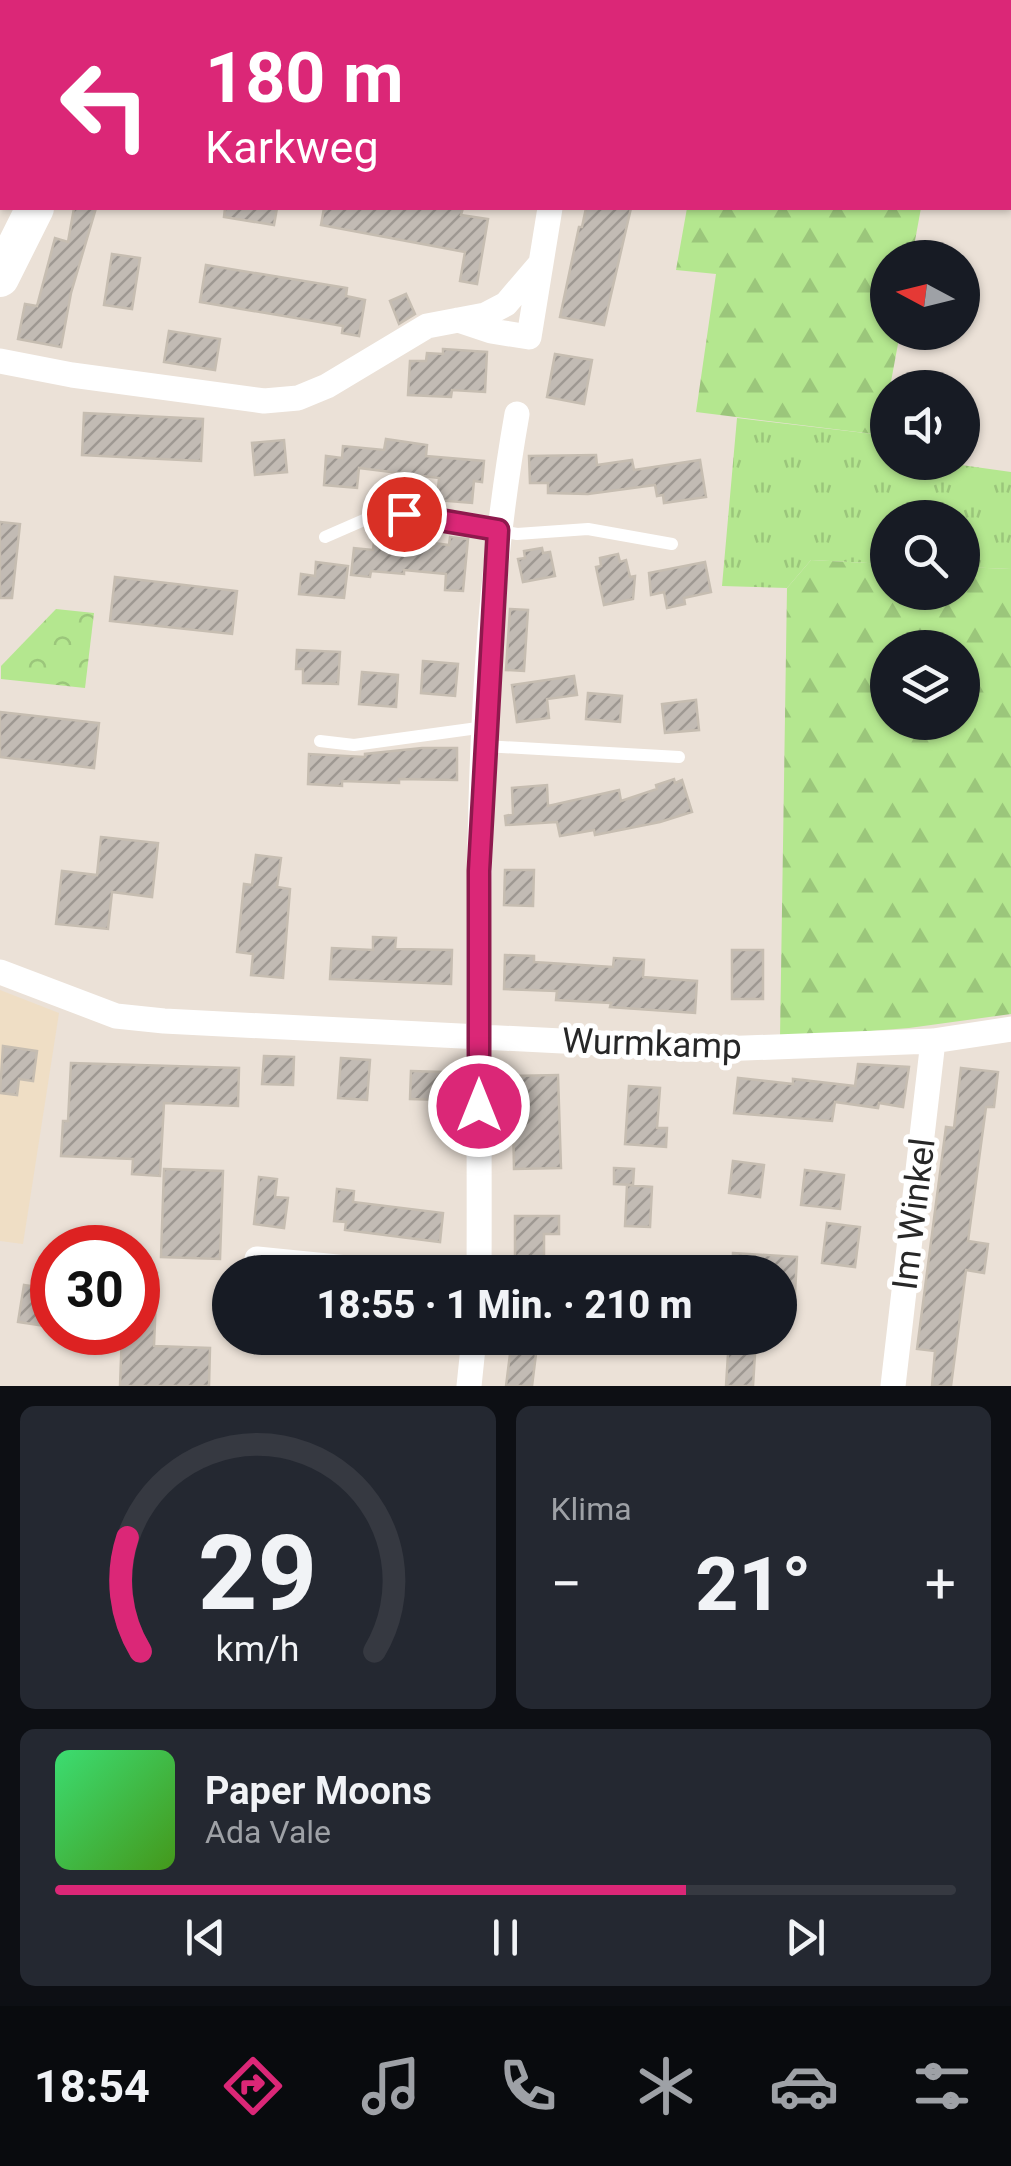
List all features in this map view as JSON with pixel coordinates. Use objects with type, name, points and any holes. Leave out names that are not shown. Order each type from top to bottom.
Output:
[{"type":"main road","points":[[0,278],[34,210]]},
{"type":"street","points":[[457,319],[529,338],[550,210]]},
{"type":"street","points":[[0,360],[72,375],[264,401],[298,398],[327,386],[426,326],[485,315],[506,304],[541,262]]},
{"type":"street","points":[[479,1255],[478,1035],[485,737],[498,530],[516,414]]},
{"type":"street","name":"Wurmkamp","points":[[0,972],[116,1016],[719,1049],[933,1041],[1011,1029]]},
{"type":"street","name":"Im Winkel","points":[[894,1386],[933,1041]]},
{"type":"street","points":[[470,1386],[473,1355]]},
{"type":"lane","points":[[325,537],[364,520],[404,514],[517,534],[588,529],[672,544]]},
{"type":"lane","points":[[320,741],[354,744],[485,737],[679,758]]},
{"type":"shaded area","points":[[0,990],[59,1013],[23,1244],[0,1241]]},
{"type":"green space","points":[[687,210],[921,210],[915,240],[870,240],[870,350],[897,350],[893,370],[870,370],[870,434],[696,412],[716,274],[676,270]]},
{"type":"green space","points":[[737,418],[870,434],[870,480],[980,480],[980,468],[1011,472],[1011,569],[980,568],[980,500],[870,500],[870,563],[811,560],[787,588],[722,586]]},
{"type":"green space","points":[[811,560],[870,563],[870,610],[980,610],[980,568],[1011,569],[1011,1014],[909,1028],[780,1038],[787,588]]},
{"type":"green space","points":[[56,609],[94,613],[85,688],[1,679],[1,666]]},
{"type":"building","points":[[74,210],[95,210],[71,293],[61,347],[18,339],[25,304],[37,306],[55,238],[68,242]]},
{"type":"building","points":[[225,210],[277,210],[274,225],[224,217]]},
{"type":"building","points":[[324,210],[462,210],[461,215],[488,219],[477,284],[460,281],[465,252],[321,225]]},
{"type":"building","points":[[586,210],[631,210],[604,325],[560,317]]},
{"type":"building","points":[[112,254],[140,258],[132,309],[104,305]]},
{"type":"building","points":[[206,265],[347,288],[346,296],[365,300],[359,336],[342,333],[343,326],[200,302]]},
{"type":"building","points":[[406,294],[415,314],[399,324],[390,301]]},
{"type":"building","points":[[169,331],[220,339],[215,370],[164,362]]},
{"type":"building","points":[[443,349],[487,352],[485,392],[452,390],[451,397],[408,395],[410,361],[426,361],[427,353],[443,354]]},
{"type":"building","points":[[555,354],[592,360],[584,404],[547,397]]},
{"type":"building","points":[[84,413],[203,419],[201,461],[82,455]]},
{"type":"building","points":[[386,439],[427,445],[426,456],[484,461],[482,482],[474,481],[472,503],[437,500],[439,478],[359,468],[357,488],[324,485],[326,456],[342,458],[343,446],[384,450]]},
{"type":"building","points":[[284,440],[287,472],[255,475],[252,443]]},
{"type":"building","points":[[596,455],[597,465],[632,460],[634,470],[700,460],[706,497],[664,503],[663,495],[657,496],[655,485],[588,494],[548,493],[548,483],[530,483],[529,456]]},
{"type":"building","points":[[0,522],[20,524],[12,598],[0,598]]},
{"type":"building","points":[[450,537],[468,539],[463,591],[445,590],[446,574],[404,570],[404,574],[371,571],[370,577],[351,575],[354,548],[373,550],[374,542],[433,548],[433,543],[449,545]]},
{"type":"building","points":[[542,548],[543,553],[550,552],[555,576],[523,582],[518,559],[525,558],[524,551]]},
{"type":"building","points":[[618,554],[620,562],[626,560],[630,577],[635,576],[633,599],[604,605],[596,567],[601,566],[600,558]]},
{"type":"building","points":[[316,562],[348,566],[344,598],[299,594],[301,574],[315,576]]},
{"type":"building","points":[[705,562],[711,592],[684,598],[685,604],[667,608],[664,592],[651,595],[649,573]]},
{"type":"building","points":[[115,577],[237,591],[232,634],[110,621]]},
{"type":"building","points":[[510,609],[528,610],[524,671],[506,670]]},
{"type":"building","points":[[297,650],[340,652],[338,684],[303,683],[303,669],[296,669]]},
{"type":"building","points":[[423,661],[458,664],[455,696],[421,693]]},
{"type":"building","points":[[362,672],[398,675],[396,707],[359,704]]},
{"type":"building","points":[[574,676],[577,695],[547,699],[549,718],[517,722],[512,685]]},
{"type":"building","points":[[588,693],[622,696],[620,722],[586,719]]},
{"type":"building","points":[[696,700],[699,730],[665,733],[662,704]]},
{"type":"building","points":[[0,712],[99,723],[94,768],[0,757]]},
{"type":"building","points":[[422,748],[457,748],[457,780],[308,784],[309,754],[365,757]]},
{"type":"building","points":[[674,779],[675,783],[682,780],[692,812],[660,822],[595,835],[594,830],[560,836],[557,822],[506,825],[505,816],[513,814],[512,788],[547,785],[548,806],[619,790],[621,801]]},
{"type":"building","points":[[101,837],[158,843],[152,897],[112,892],[108,929],[56,924],[62,871],[97,875]]},
{"type":"building","points":[[256,855],[281,858],[277,887],[290,889],[283,978],[251,975],[253,954],[237,952],[244,884],[252,885]]},
{"type":"building","points":[[505,870],[534,870],[533,906],[504,905]]},
{"type":"building","points":[[373,937],[396,938],[395,949],[452,950],[451,984],[330,979],[332,948],[373,950]]},
{"type":"building","points":[[732,950],[763,950],[763,999],[732,999]]},
{"type":"building","points":[[505,955],[534,956],[534,962],[613,967],[614,958],[644,960],[643,977],[697,981],[695,1013],[610,1007],[611,1003],[556,1000],[557,991],[504,989]]},
{"type":"building","points":[[3,1046],[37,1051],[33,1081],[19,1079],[17,1095],[0,1093]]},
{"type":"building","points":[[264,1056],[294,1057],[293,1085],[262,1084]]},
{"type":"building","points":[[341,1058],[370,1060],[367,1100],[338,1098]]},
{"type":"building","points":[[71,1063],[239,1068],[238,1106],[164,1103],[160,1176],[132,1174],[133,1159],[61,1156],[63,1121],[68,1121]]},
{"type":"building","points":[[858,1064],[909,1067],[903,1107],[835,1102],[832,1121],[734,1113],[738,1078],[855,1086]]},
{"type":"building","points":[[961,1068],[998,1072],[994,1107],[986,1107],[968,1241],[988,1244],[984,1273],[966,1270],[951,1386],[932,1386],[935,1351],[917,1349],[946,1127],[954,1128]]},
{"type":"building","points":[[411,1071],[443,1072],[443,1100],[410,1099]]},
{"type":"building","points":[[558,1075],[561,1168],[514,1169],[512,1076]]},
{"type":"building","points":[[629,1086],[660,1088],[657,1128],[667,1128],[666,1147],[625,1144]]},
{"type":"building","points":[[733,1161],[764,1165],[760,1197],[729,1193]]},
{"type":"building","points":[[614,1168],[634,1169],[633,1185],[614,1184]]},
{"type":"building","points":[[164,1169],[223,1171],[220,1255],[212,1255],[212,1259],[161,1257]]},
{"type":"building","points":[[805,1170],[844,1175],[840,1209],[801,1205]]},
{"type":"building","points":[[259,1177],[277,1179],[275,1197],[288,1198],[284,1228],[254,1224]]},
{"type":"building","points":[[627,1185],[652,1187],[650,1227],[625,1226]]},
{"type":"building","points":[[337,1189],[354,1191],[353,1202],[443,1213],[440,1242],[345,1230],[346,1222],[334,1221]]},
{"type":"building","points":[[515,1216],[559,1216],[559,1234],[544,1234],[544,1255],[515,1255]]},
{"type":"building","points":[[827,1223],[860,1227],[855,1267],[822,1263]]},
{"type":"building","points":[[24,1285],[30,1286],[30,1324],[18,1322]]},
{"type":"building","points":[[160,1346],[210,1348],[209,1386],[120,1386],[121,1355],[160,1355]]},
{"type":"building","points":[[510,1355],[536,1355],[532,1386],[506,1386]]},
{"type":"building","points":[[728,1355],[755,1355],[753,1386],[726,1386]]},
{"type":"route","points":[[404,514],[498,530],[479,871],[479,1106]]}]
